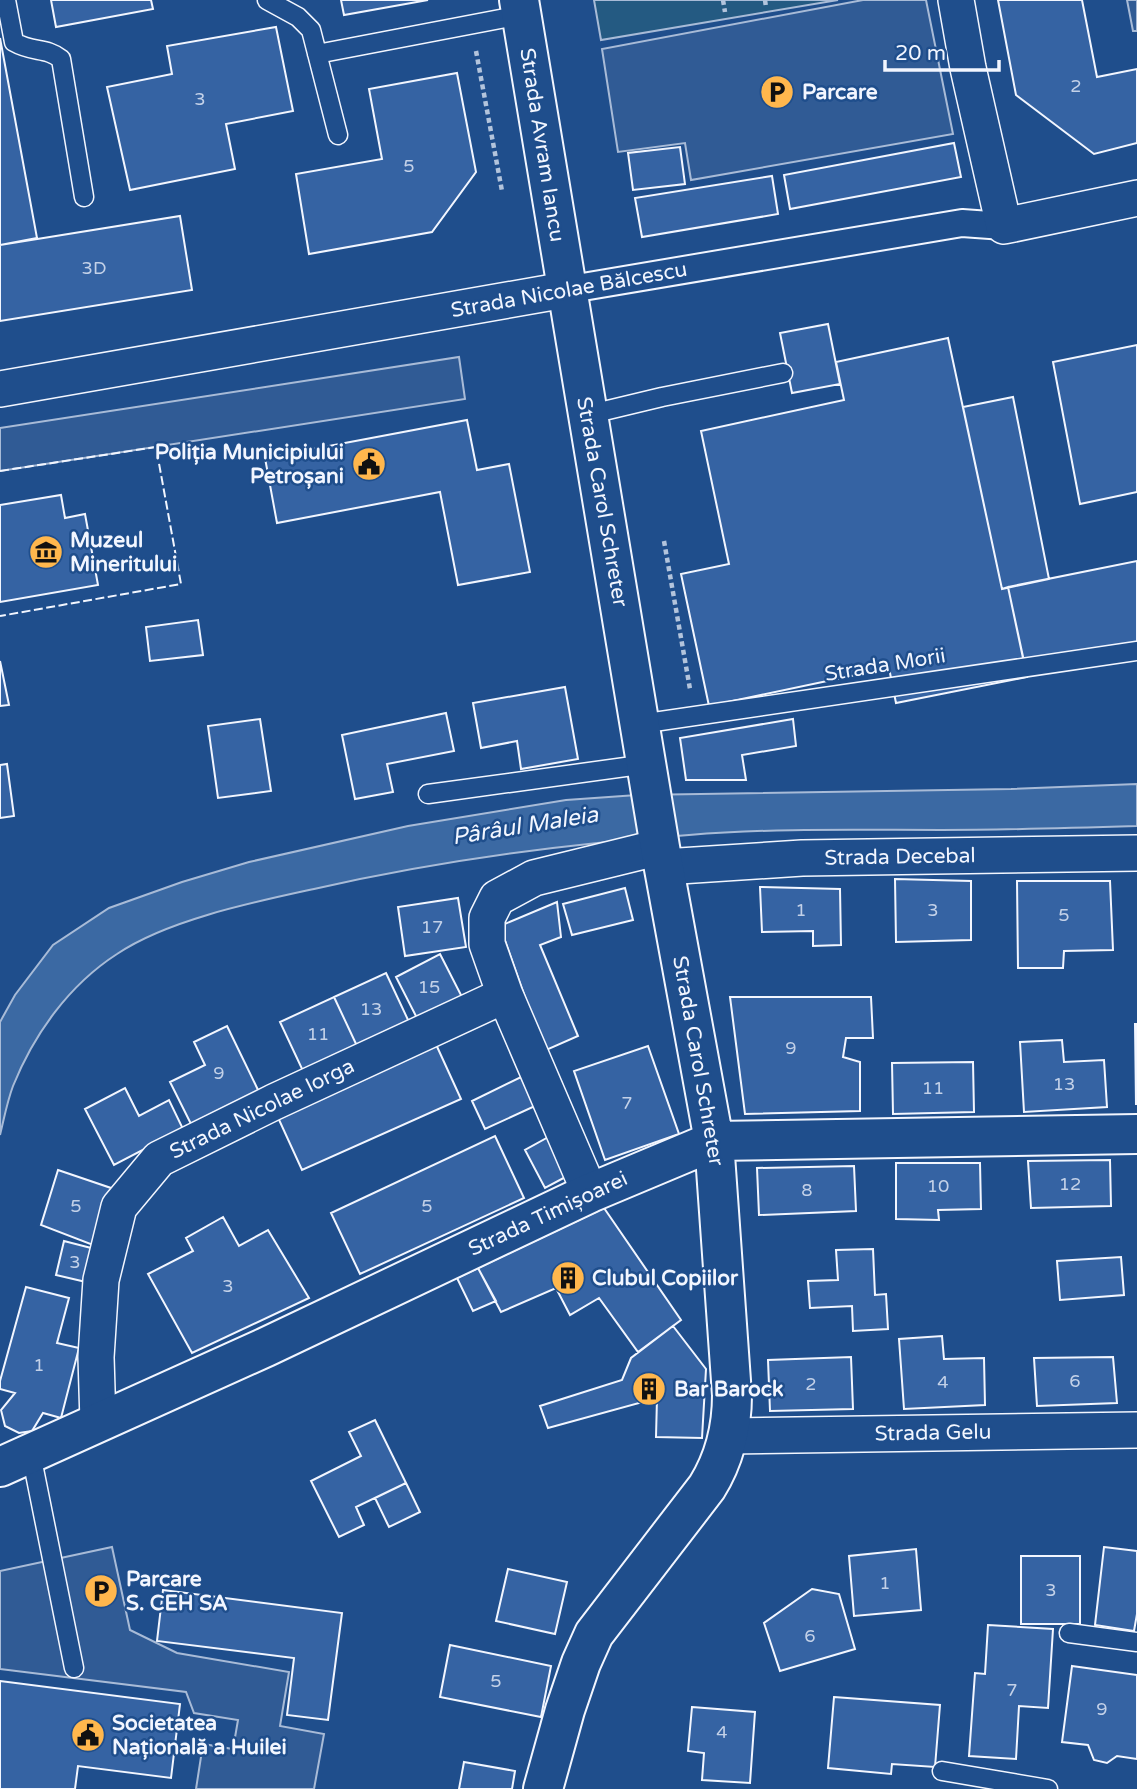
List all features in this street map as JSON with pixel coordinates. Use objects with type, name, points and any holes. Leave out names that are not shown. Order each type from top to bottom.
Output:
[{"type":"street","points":[[956,0],[968,68],[1004,226]]},
{"type":"street","name":"Strada Avram Iancu","points":[[520,8],[565,290]]},
{"type":"street","name":"Strada Nicolae Bălcescu","points":[[0,389],[962,223],[1004,226],[1137,198]]},
{"type":"street","name":"Strada Carol Schreter","points":[[543,1789],[565,1710],[594,1634],[707,1487],[721,1464],[729,1436],[733,1395],[714,1141],[662,857],[565,290]]},
{"type":"street","name":"Strada Decebal","points":[[662,857],[802,858],[1137,853]]},
{"type":"street","points":[[590,1193],[505,995],[487,944],[487,918],[497,898],[534,878],[662,857]]},
{"type":"street","name":"Strada Nicolae Iorga","points":[[98,1422],[96,1357],[101,1280],[120,1207],[159,1159],[274,1102],[505,995]]},
{"type":"street","name":"Strada Timișoarei","points":[[15,1460],[266,1347],[590,1193],[714,1141],[1137,1134]]},
{"type":"street","name":"Strada Gelu","points":[[729,1436],[1137,1430]]},
{"type":"lane","points":[[6,0],[14,42],[28,50],[52,51],[61,59],[84,197]]},
{"type":"lane","points":[[267,0],[299,17],[311,30],[338,135]]},
{"type":"lane","points":[[317,54],[471,24],[520,8]]},
{"type":"lane","points":[[587,415],[783,373]]},
{"type":"lane","name":"Strada Morii","points":[[640,724],[1137,651]]},
{"type":"lane","points":[[428,794],[647,764]]},
{"type":"lane","points":[[15,1460],[74,1668]]},
{"type":"lane","points":[[1069,1633],[1137,1642]]},
{"type":"lane","points":[[942,1771],[1048,1789]]},
{"type":"path","points":[[723,0],[725,12]]},
{"type":"path","points":[[765,0],[766,7]]},
{"type":"path","points":[[471,24],[502,191]]},
{"type":"path","points":[[664,541],[695,717]]},
{"type":"shaded area","points":[[594,0],[838,0],[601,40]]},
{"type":"shaded area","name":"Parcare","points":[[863,0],[926,0],[953,134],[691,180],[685,143],[618,152],[602,49]]},
{"type":"shaded area","points":[[1127,0],[1137,0],[1137,31],[1133,31]]},
{"type":"shaded area","points":[[459,357],[465,399],[0,471],[0,428]]},
{"type":"shaded area","points":[[112,1547],[130,1630],[177,1653],[289,1672],[280,1726],[324,1734],[314,1789],[196,1789],[203,1744],[233,1749],[238,1720],[194,1713],[186,1692],[0,1669],[0,1571]]},
{"type":"water","name":"Pârâul Maleia","points":[[1137,784],[1137,826],[990,830],[784,830],[642,839],[500,855],[407,870],[238,906],[185,922],[160,931],[117,954],[83,980],[55,1012],[22,1067],[11,1092],[0,1135],[0,1022],[15,995],[53,945],[109,908],[182,882],[249,862],[408,826],[566,800],[637,795],[1011,789]]},
{"type":"building","points":[[51,0],[151,0],[153,9],[56,27]]},
{"type":"building","points":[[341,0],[428,0],[344,15]]},
{"type":"building","points":[[998,0],[1082,0],[1097,77],[1137,69],[1137,143],[1094,154],[1016,95]]},
{"type":"building","points":[[276,27],[293,111],[226,124],[235,169],[130,190],[107,87],[172,74],[167,46]]},
{"type":"building","points":[[0,38],[37,238],[0,245]]},
{"type":"building","points":[[457,73],[476,172],[432,232],[309,254],[296,174],[382,159],[369,89]]},
{"type":"building","points":[[954,143],[961,177],[790,209],[784,175]]},
{"type":"building","points":[[680,147],[685,184],[633,190],[628,153]]},
{"type":"building","points":[[772,176],[778,214],[642,237],[635,198]]},
{"type":"building","points":[[180,216],[192,290],[0,321],[0,245]]},
{"type":"building","points":[[828,324],[840,384],[792,393],[780,333]]},
{"type":"building","points":[[948,338],[1002,589],[1008,587],[1027,677],[896,703],[889,668],[709,706],[681,574],[729,564],[701,431],[844,400],[836,362]]},
{"type":"building","points":[[1137,345],[1137,492],[1080,504],[1053,362]]},
{"type":"building","points":[[1013,397],[1049,579],[1002,589],[963,407]]},
{"type":"building","points":[[467,420],[477,470],[509,464],[530,572],[458,585],[440,492],[277,523],[265,458]]},
{"type":"building","name":"Muzeul Mineritului","points":[[61,495],[65,518],[85,514],[98,585],[0,602],[0,505]]},
{"type":"building","points":[[1137,561],[1137,643],[1025,666],[1008,587]]},
{"type":"building","points":[[198,620],[203,655],[150,661],[146,627]]},
{"type":"building","points":[[0,661],[9,705],[0,706]]},
{"type":"building","points":[[565,687],[578,759],[521,769],[517,741],[481,748],[473,703]]},
{"type":"building","points":[[446,713],[454,751],[387,764],[393,792],[355,799],[342,735]]},
{"type":"building","points":[[260,719],[271,791],[218,798],[208,726]]},
{"type":"building","points":[[793,719],[796,746],[742,755],[746,780],[686,780],[680,738]]},
{"type":"building","points":[[7,764],[14,816],[0,818],[0,765]]},
{"type":"building","points":[[895,879],[971,881],[971,940],[896,942]]},
{"type":"building","points":[[1017,881],[1110,881],[1113,950],[1064,951],[1063,968],[1018,968]]},
{"type":"building","points":[[760,887],[840,889],[841,945],[813,946],[813,931],[762,932]]},
{"type":"building","points":[[625,888],[633,920],[572,935],[563,904]]},
{"type":"building","points":[[458,898],[466,947],[405,956],[398,907]]},
{"type":"building","points":[[557,902],[561,937],[540,945],[578,1036],[544,1051],[500,926]]},
{"type":"building","points":[[440,954],[462,997],[418,1020],[396,977]]},
{"type":"building","points":[[386,973],[409,1022],[357,1046],[334,997]]},
{"type":"building","points":[[334,997],[357,1046],[303,1071],[280,1022]]},
{"type":"building","points":[[730,997],[871,997],[873,1038],[846,1038],[843,1057],[860,1062],[860,1111],[745,1114]]},
{"type":"building","points":[[1137,1024],[1137,1104],[1136,1104]]},
{"type":"building","points":[[227,1026],[260,1094],[192,1126],[170,1082],[205,1065],[194,1042]]},
{"type":"building","points":[[434,1040],[461,1099],[302,1170],[275,1111]]},
{"type":"building","points":[[1062,1040],[1064,1062],[1104,1060],[1107,1107],[1024,1112],[1020,1042]]},
{"type":"building","points":[[648,1046],[679,1134],[605,1160],[574,1071]]},
{"type":"building","points":[[973,1062],[974,1112],[893,1114],[892,1063]]},
{"type":"building","points":[[521,1077],[535,1106],[485,1129],[472,1101]]},
{"type":"building","points":[[125,1088],[139,1116],[169,1100],[183,1129],[114,1165],[85,1109]]},
{"type":"building","points":[[552,1135],[573,1173],[545,1188],[525,1150]]},
{"type":"building","points":[[495,1136],[524,1198],[360,1274],[331,1213]]},
{"type":"building","points":[[1110,1160],[1111,1206],[1031,1208],[1028,1161]]},
{"type":"building","points":[[896,1163],[980,1163],[981,1209],[938,1210],[939,1220],[896,1219]]},
{"type":"building","points":[[854,1166],[856,1211],[759,1215],[757,1168]]},
{"type":"building","points":[[58,1170],[111,1188],[93,1245],[41,1225]]},
{"type":"building","name":"Clubul Copiilor","points":[[604,1208],[681,1320],[638,1352],[599,1298],[570,1315],[556,1288],[501,1312],[478,1268]]},
{"type":"building","points":[[223,1217],[239,1246],[268,1230],[309,1298],[192,1353],[148,1274],[193,1251],[186,1238]]},
{"type":"building","points":[[64,1241],[95,1249],[86,1282],[56,1275]]},
{"type":"building","points":[[873,1249],[875,1295],[886,1294],[888,1329],[853,1331],[852,1306],[810,1308],[808,1281],[838,1280],[836,1250]]},
{"type":"building","points":[[1121,1257],[1124,1295],[1060,1300],[1057,1261]]},
{"type":"building","points":[[478,1268],[496,1301],[473,1311],[457,1278]]},
{"type":"building","points":[[26,1287],[69,1298],[57,1343],[79,1348],[61,1418],[43,1413],[32,1431],[19,1433],[5,1426],[1,1410],[15,1393],[0,1389],[0,1381]]},
{"type":"building","name":"Bar Barock","points":[[673,1326],[706,1369],[702,1438],[656,1437],[657,1398],[548,1428],[540,1406],[622,1380],[631,1358]]},
{"type":"building","points":[[942,1336],[944,1359],[984,1358],[985,1405],[904,1409],[899,1339]]},
{"type":"building","points":[[851,1357],[853,1409],[770,1411],[768,1360]]},
{"type":"building","points":[[1113,1357],[1117,1403],[1037,1406],[1034,1358]]},
{"type":"building","points":[[375,1420],[406,1483],[356,1507],[364,1525],[339,1537],[311,1481],[361,1456],[349,1432]]},
{"type":"building","points":[[406,1483],[420,1512],[389,1527],[375,1498]]},
{"type":"building","points":[[1104,1547],[1137,1551],[1137,1614],[1134,1631],[1095,1625]]},
{"type":"building","points":[[916,1549],[921,1610],[854,1616],[849,1556]]},
{"type":"building","points":[[1021,1556],[1080,1556],[1080,1624],[1021,1624]]},
{"type":"building","points":[[508,1569],[567,1582],[555,1634],[496,1621]]},
{"type":"building","points":[[812,1589],[839,1594],[855,1649],[780,1671],[764,1623]]},
{"type":"building","points":[[163,1590],[342,1613],[328,1720],[287,1715],[294,1658],[157,1641]]},
{"type":"building","points":[[988,1625],[1053,1629],[1048,1708],[1019,1706],[1016,1759],[969,1756],[975,1673],[985,1674]]},
{"type":"building","points":[[450,1645],[551,1666],[541,1717],[440,1697]]},
{"type":"building","points":[[1072,1666],[1137,1675],[1137,1759],[1117,1756],[1107,1763],[1094,1760],[1088,1745],[1062,1742]]},
{"type":"building","name":"Societatea Națională a Huilei","points":[[0,1681],[180,1704],[171,1778],[78,1766],[75,1789],[0,1789]]},
{"type":"building","points":[[834,1697],[940,1705],[935,1767],[892,1764],[891,1774],[828,1768]]},
{"type":"building","points":[[692,1707],[755,1712],[750,1783],[702,1780],[704,1753],[688,1751]]},
{"type":"building","points":[[464,1762],[515,1771],[512,1789],[459,1789]]},
{"type":"fence","points":[[0,471],[156,447],[181,584],[0,616]]},
{"type":"place","name":"Parcare","points":[[777,92]]},
{"type":"place","name":"Poliția Municipiului Petroșani","points":[[369,464]]},
{"type":"place","name":"Muzeul Mineritului","points":[[46,552]]},
{"type":"place","name":"Clubul Copiilor","points":[[568,1278]]},
{"type":"place","name":"Bar Barock","points":[[649,1389]]},
{"type":"place","name":"Parcare S. CEH SA","points":[[101,1591]]},
{"type":"place","name":"Societatea Națională a Huilei","points":[[88,1735]]}]
